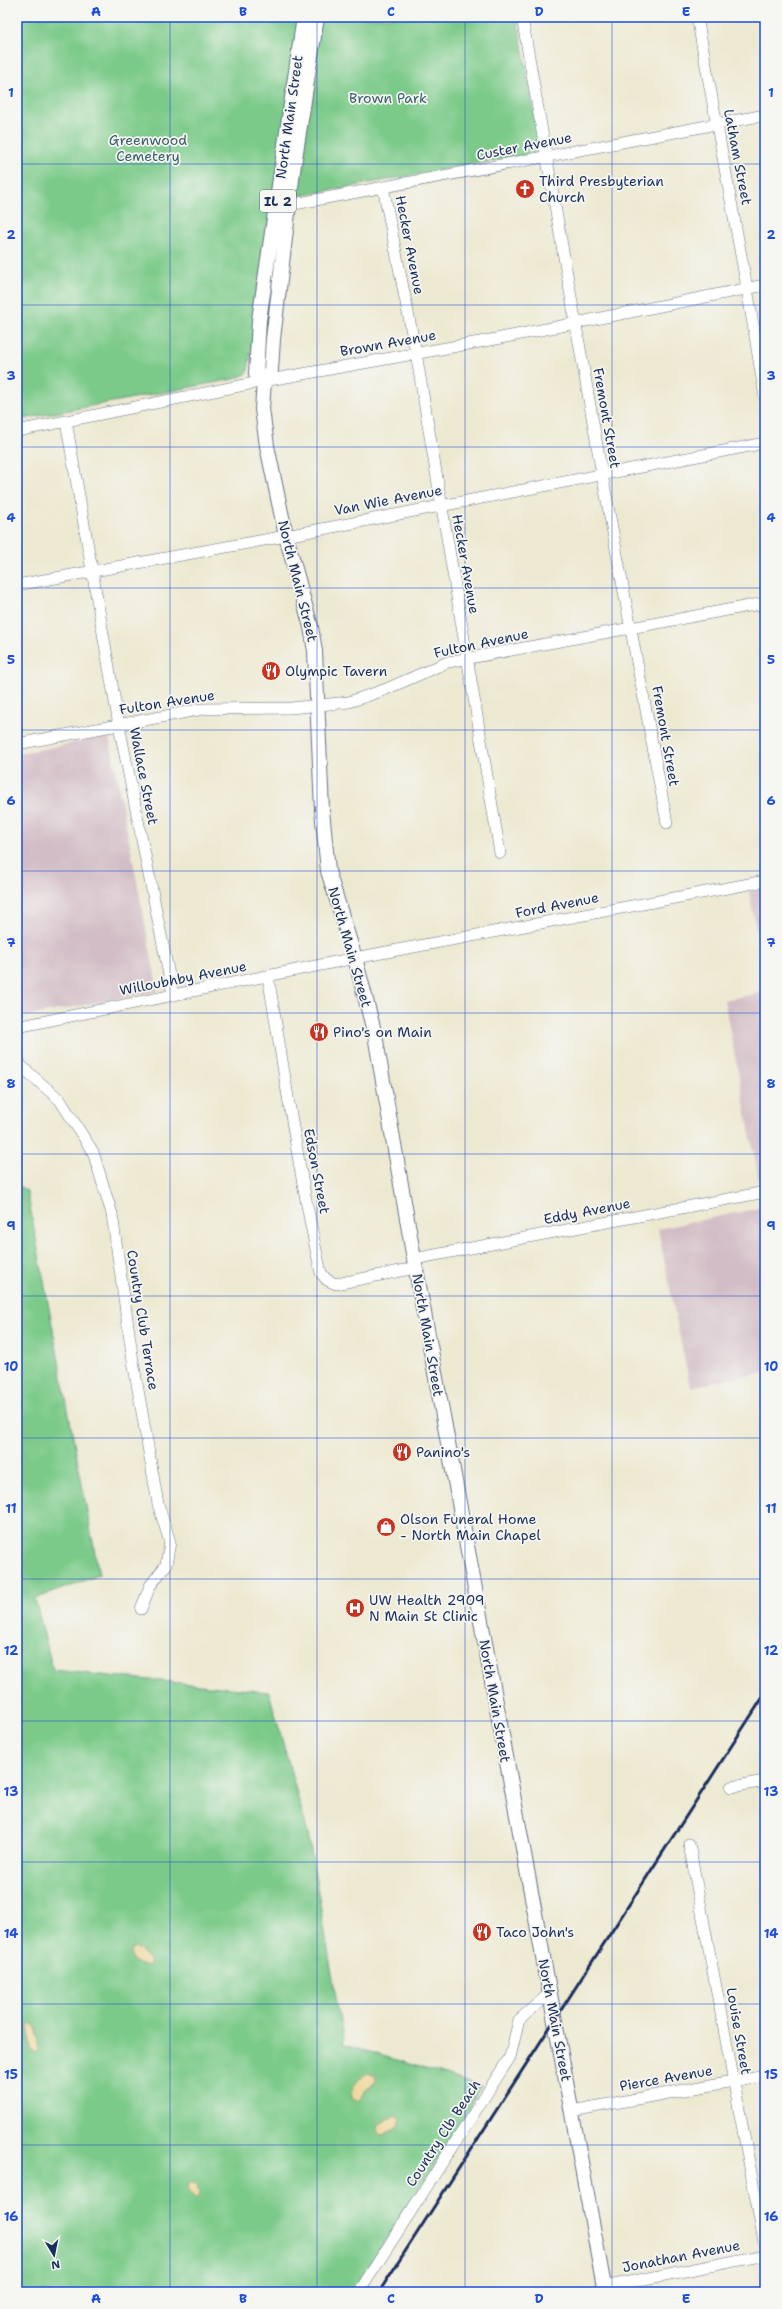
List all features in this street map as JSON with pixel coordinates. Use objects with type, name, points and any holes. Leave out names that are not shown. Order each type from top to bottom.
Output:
[{"type":"main road","name":"North Main Street","points":[[264,380],[256,374],[259,320],[304,17]]},
{"type":"main road","name":"North Main Street","points":[[317,17],[289,205],[273,339],[271,370],[264,380],[263,415],[286,536],[311,627],[316,658],[324,836],[328,871],[355,958],[375,1035],[414,1264],[604,2289]]},
{"type":"street","name":"Fremont Street","points":[[522,17],[602,474],[666,823]]},
{"type":"street","name":"Latham Street","points":[[697,17],[747,288],[765,397]]},
{"type":"street","name":"Custer Avenue","points":[[289,205],[546,158],[765,115]]},
{"type":"street","name":"Hecker Avenue","points":[[383,187],[416,353],[500,852]]},
{"type":"street","name":"Brown Avenue","points":[[17,431],[264,380],[416,353],[765,284]]},
{"type":"street","name":"Wallace Street","points":[[66,421],[119,725],[173,995]]},
{"type":"street","name":"Van Wie Avenue","points":[[17,585],[286,536],[765,443]]},
{"type":"street","name":"Fulton Avenue","points":[[17,744],[203,709],[317,706],[360,699],[448,662],[765,603]]},
{"type":"street","name":"Ford Avenue","points":[[355,958],[765,881]]},
{"type":"street","name":"Willoubhby Avenue","points":[[17,1027],[355,958]]},
{"type":"street","name":"Edson Street","points":[[268,976],[290,1100],[293,1130],[322,1273],[327,1280],[336,1284],[414,1264]]},
{"type":"street","name":"Country Club Terrace","points":[[17,1057],[21,1066],[60,1100],[93,1152],[112,1214],[133,1361],[150,1459],[158,1504],[170,1542],[166,1565],[150,1586],[141,1609]]},
{"type":"street","name":"Eddy Avenue","points":[[414,1264],[765,1192]]},
{"type":"street","points":[[731,1787],[765,1781]]},
{"type":"street","name":"Louise Street","points":[[689,1844],[765,2247]]},
{"type":"street","name":"Country Clb Beach","points":[[359,2292],[510,2057],[519,2020],[550,1994]]},
{"type":"street","name":"Pierce Avenue","points":[[572,2111],[765,2075]]},
{"type":"street","name":"Jonathan Avenue","points":[[604,2289],[765,2255]]},
{"type":"shaded area","points":[[109,736],[158,991],[17,1018],[17,754]]},
{"type":"shaded area","points":[[765,889],[765,975],[749,892]]},
{"type":"shaded area","points":[[765,992],[765,1178],[759,1180],[724,1000]]},
{"type":"shaded area","points":[[765,1207],[765,1372],[690,1387],[658,1229]]},
{"type":"green space","name":"Greenwood Cemetery","points":[[17,17],[300,17],[248,370],[246,374],[234,379],[17,420]]},
{"type":"green space","name":"Brown Park","points":[[318,17],[517,17],[540,146],[535,153],[293,197]]},
{"type":"green space","points":[[17,1185],[27,1191],[99,1575],[35,1599],[53,1670],[269,1692],[308,1834],[344,2044],[481,2086],[454,2134],[353,2292],[17,2292]]},
{"type":"sand","points":[[132,1948],[140,1951],[150,1962],[147,1967],[133,1962],[130,1953]]},
{"type":"sand","points":[[32,2024],[36,2027],[38,2044],[38,2050],[35,2053],[31,2050],[28,2025]]},
{"type":"sand","points":[[368,2073],[375,2076],[376,2081],[365,2092],[360,2100],[353,2100],[352,2092],[355,2084]]},
{"type":"sand","points":[[396,2115],[401,2119],[399,2126],[383,2134],[379,2133],[377,2129],[378,2125]]},
{"type":"sand","points":[[194,2182],[197,2185],[199,2194],[195,2199],[188,2191],[189,2183]]},
{"type":"railway","points":[[379,2292],[765,1694]]},
{"type":"place","name":"Third Presbyterian Church","points":[[525,189]]},
{"type":"place","name":"Olympic Tavern","points":[[271,671]]},
{"type":"place","name":"Pino's on Main","points":[[319,1032]]},
{"type":"place","name":"Panino's","points":[[402,1452]]},
{"type":"place","name":"Olson Funeral Home - North Main Chapel","points":[[386,1527]]},
{"type":"place","name":"UW Health 2909 N Main St Clinic","points":[[355,1608]]},
{"type":"place","name":"Taco John's","points":[[482,1932]]}]
